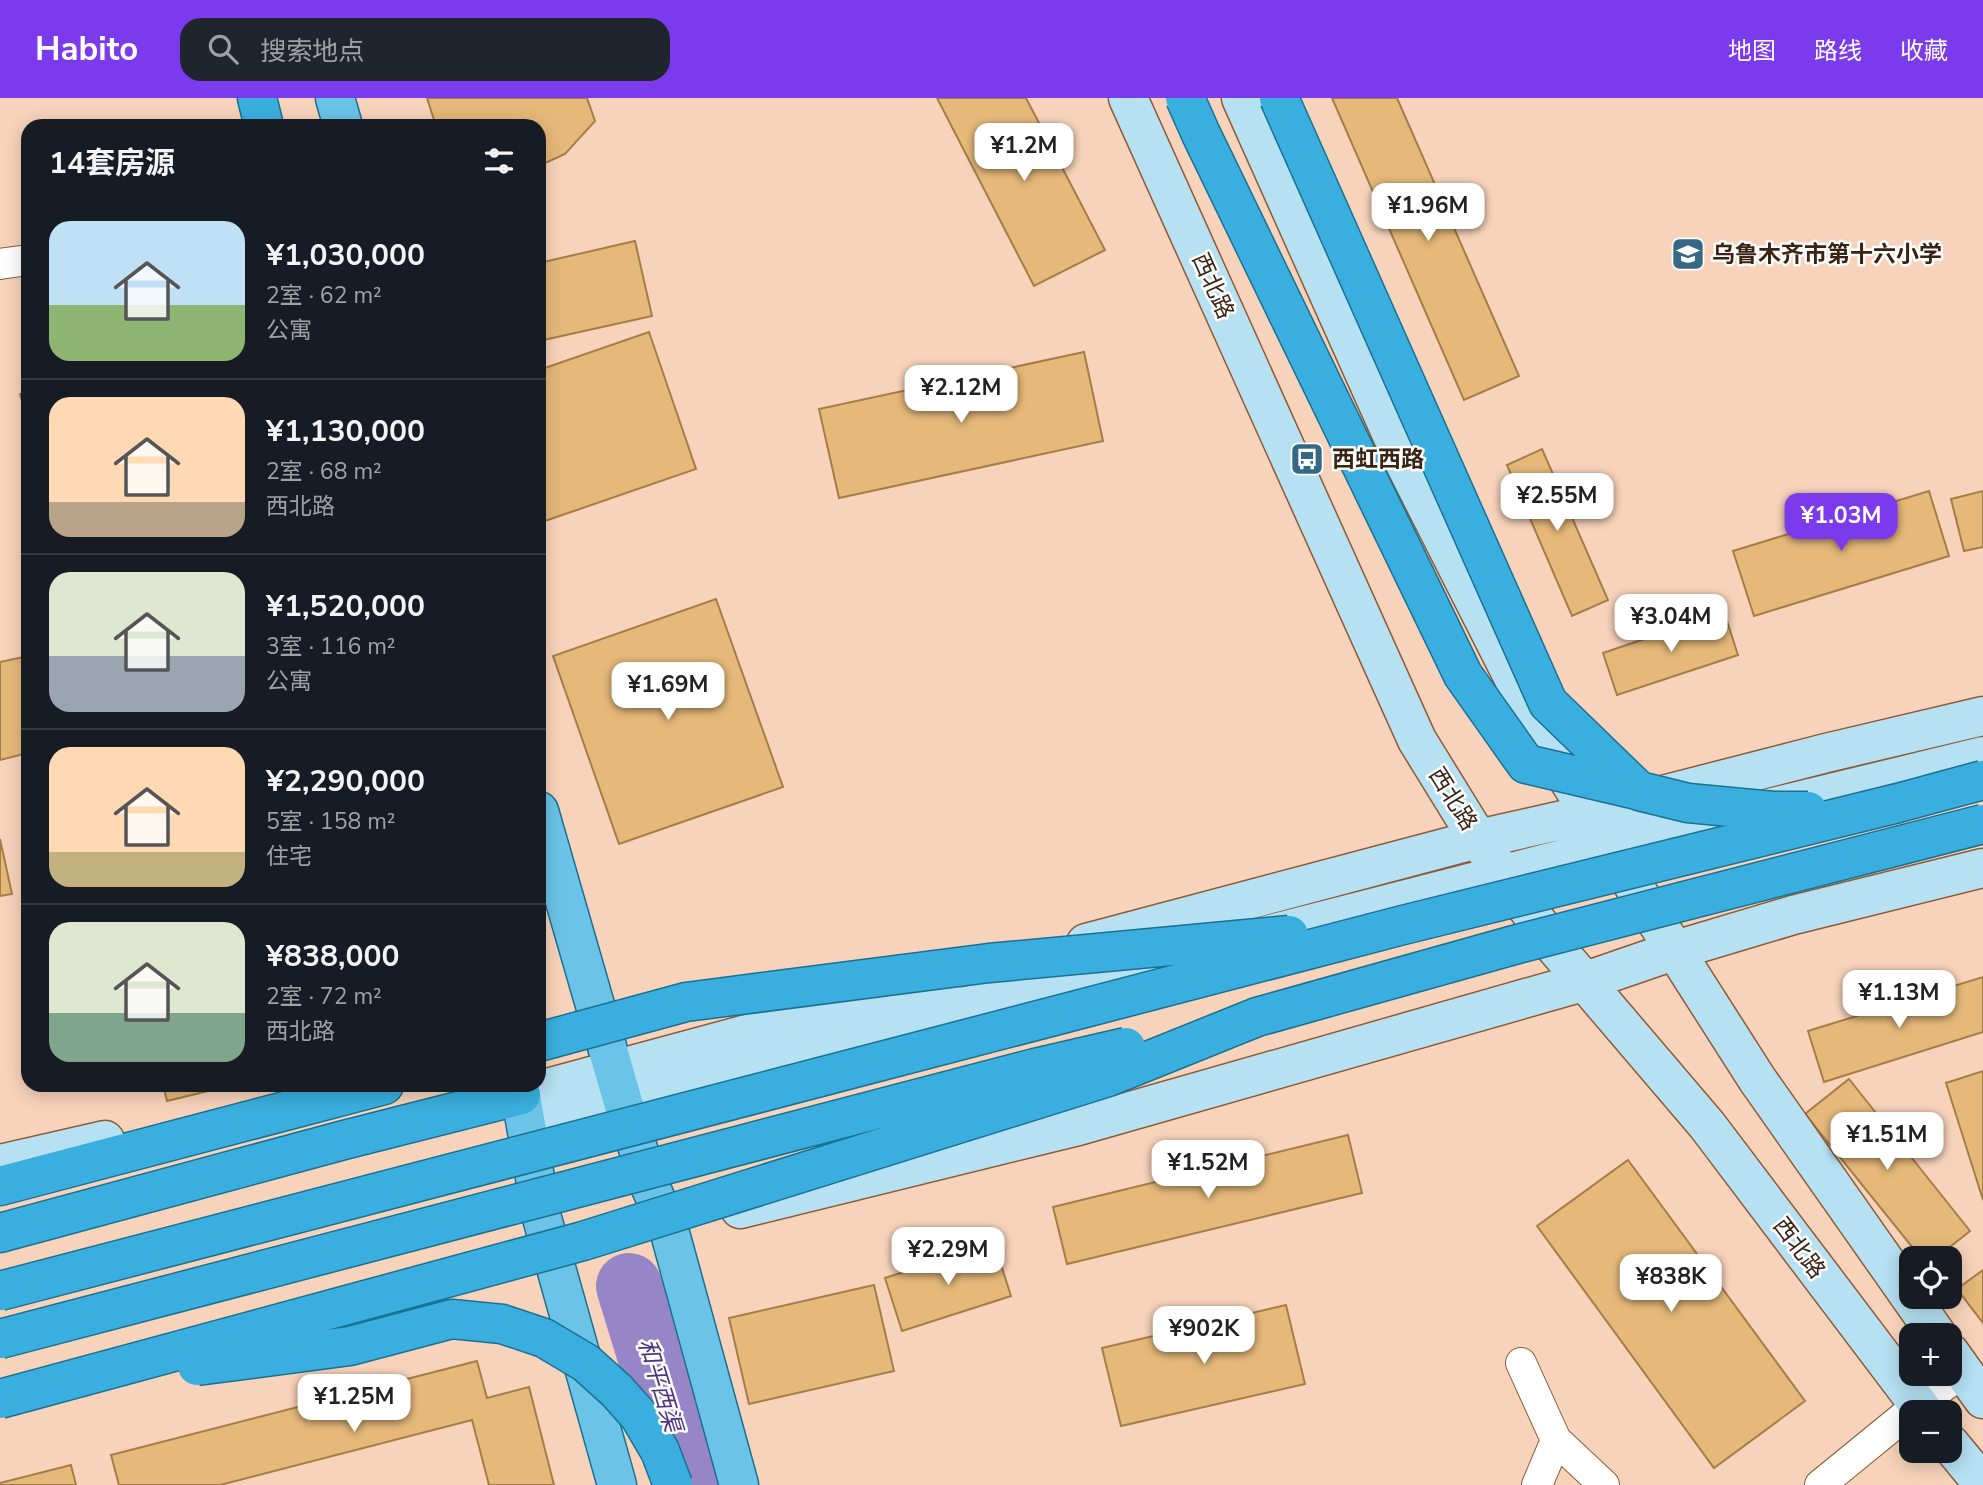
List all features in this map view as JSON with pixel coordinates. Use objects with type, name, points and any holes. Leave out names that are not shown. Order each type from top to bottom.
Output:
[{"type":"highway","points":[[1185,98],[1463,675],[1526,764],[1688,803],[1773,811],[1851,809],[1898,803]]},
{"type":"highway","points":[[1279,98],[1548,703],[1639,790]]},
{"type":"highway","points":[[0,1291],[1403,925],[1983,780]]},
{"type":"highway","points":[[0,1339],[1035,1068],[1257,1017],[1514,945],[1983,824]]},
{"type":"highway","points":[[546,1040],[686,1002],[989,963],[1403,925]]},
{"type":"highway","points":[[0,1399],[583,1241],[1108,1077],[1257,1017]]},
{"type":"highway","points":[[0,1186],[357,1092]]},
{"type":"highway","points":[[0,1233],[344,1140],[523,1104]]},
{"type":"highway","points":[[66,1382],[350,1346],[452,1319],[502,1324],[544,1338],[586,1363],[617,1391],[640,1417],[660,1451],[673,1485]]},
{"type":"main road","points":[[335,98],[341,119]]},
{"type":"main road","name":"西北路","points":[[1128,98],[1417,740],[1478,839],[1556,948],[1707,1125],[1914,1400]]},
{"type":"main road","points":[[1241,98],[1404,462],[1550,750],[1609,848],[1757,1079],[1929,1323]]},
{"type":"main road","points":[[546,1056],[618,1086],[1478,839],[1983,716]]},
{"type":"main road","points":[[617,1485],[542,1217],[523,1104],[618,1086],[1178,957],[1983,756]]},
{"type":"main road","points":[[546,835],[618,1086],[650,1186],[668,1226],[739,1485]]},
{"type":"main road","points":[[0,1408],[552,1256],[1078,1126],[1586,981],[1676,950],[1793,915],[1983,868]]},
{"type":"main road","points":[[542,1217],[650,1186],[1556,948],[1655,918],[1793,915]]},
{"type":"main road","points":[[0,1164],[313,1092]]},
{"type":"main road","points":[[1962,1459],[1983,1485]]},
{"type":"street","points":[[0,264],[21,261]]},
{"type":"street","points":[[1521,1363],[1556,1440],[1604,1485]]},
{"type":"street","points":[[1933,1400],[1965,1375]]},
{"type":"street","points":[[1820,1485],[1899,1426]]},
{"type":"street","points":[[1536,1485],[1556,1440]]},
{"type":"building","points":[[427,98],[587,98],[595,121],[565,154],[546,163],[546,119],[434,119]]},
{"type":"building","points":[[937,98],[1026,98],[1105,250],[1034,286]]},
{"type":"building","points":[[1332,98],[1397,98],[1519,376],[1464,400]]},
{"type":"building","points":[[635,241],[652,316],[546,339],[546,261]]},
{"type":"building","points":[[649,332],[696,469],[546,521],[546,368]]},
{"type":"building","points":[[1084,352],[1103,441],[839,498],[819,409]]},
{"type":"building","points":[[1542,449],[1608,600],[1572,616],[1507,465]]},
{"type":"building","points":[[1929,491],[1949,556],[1754,616],[1733,551]]},
{"type":"building","points":[[1983,491],[1983,547],[1964,551],[1951,499]]},
{"type":"building","points":[[716,599],[783,787],[619,844],[553,656]]},
{"type":"building","points":[[1724,612],[1738,655],[1617,695],[1603,653]]},
{"type":"building","points":[[21,658],[21,755],[0,760],[0,662]]},
{"type":"building","points":[[0,839],[12,894],[0,896]]},
{"type":"building","points":[[1983,977],[1983,1032],[1824,1082],[1808,1031]]},
{"type":"building","points":[[1983,1071],[1983,1200],[1946,1083]]},
{"type":"building","points":[[1849,1079],[1970,1231],[1951,1246],[1911,1246],[1805,1114]]},
{"type":"building","points":[[165,1092],[204,1092],[167,1101]]},
{"type":"building","points":[[1348,1135],[1362,1193],[1067,1264],[1053,1207]]},
{"type":"building","points":[[1628,1160],[1805,1401],[1714,1468],[1537,1226]]},
{"type":"building","points":[[994,1243],[1011,1296],[902,1331],[885,1278]]},
{"type":"building","points":[[1983,1270],[1983,1323],[1962,1296],[1962,1285]]},
{"type":"building","points":[[874,1285],[894,1371],[749,1404],[729,1318]]},
{"type":"building","points":[[1286,1305],[1305,1384],[1121,1426],[1102,1348]]},
{"type":"building","points":[[477,1361],[487,1398],[529,1387],[554,1485],[489,1485],[472,1420],[220,1485],[119,1485],[111,1455]]},
{"type":"building","points":[[71,1465],[76,1485],[0,1485],[0,1483]]},
{"type":"waterway","name":"和平西渠","points":[[629,1286],[690,1485]]},
{"type":"place","name":"乌鲁木齐市第十六小学","points":[[1688,254]]},
{"type":"place","name":"西虹西路","points":[[1307,459]]}]
